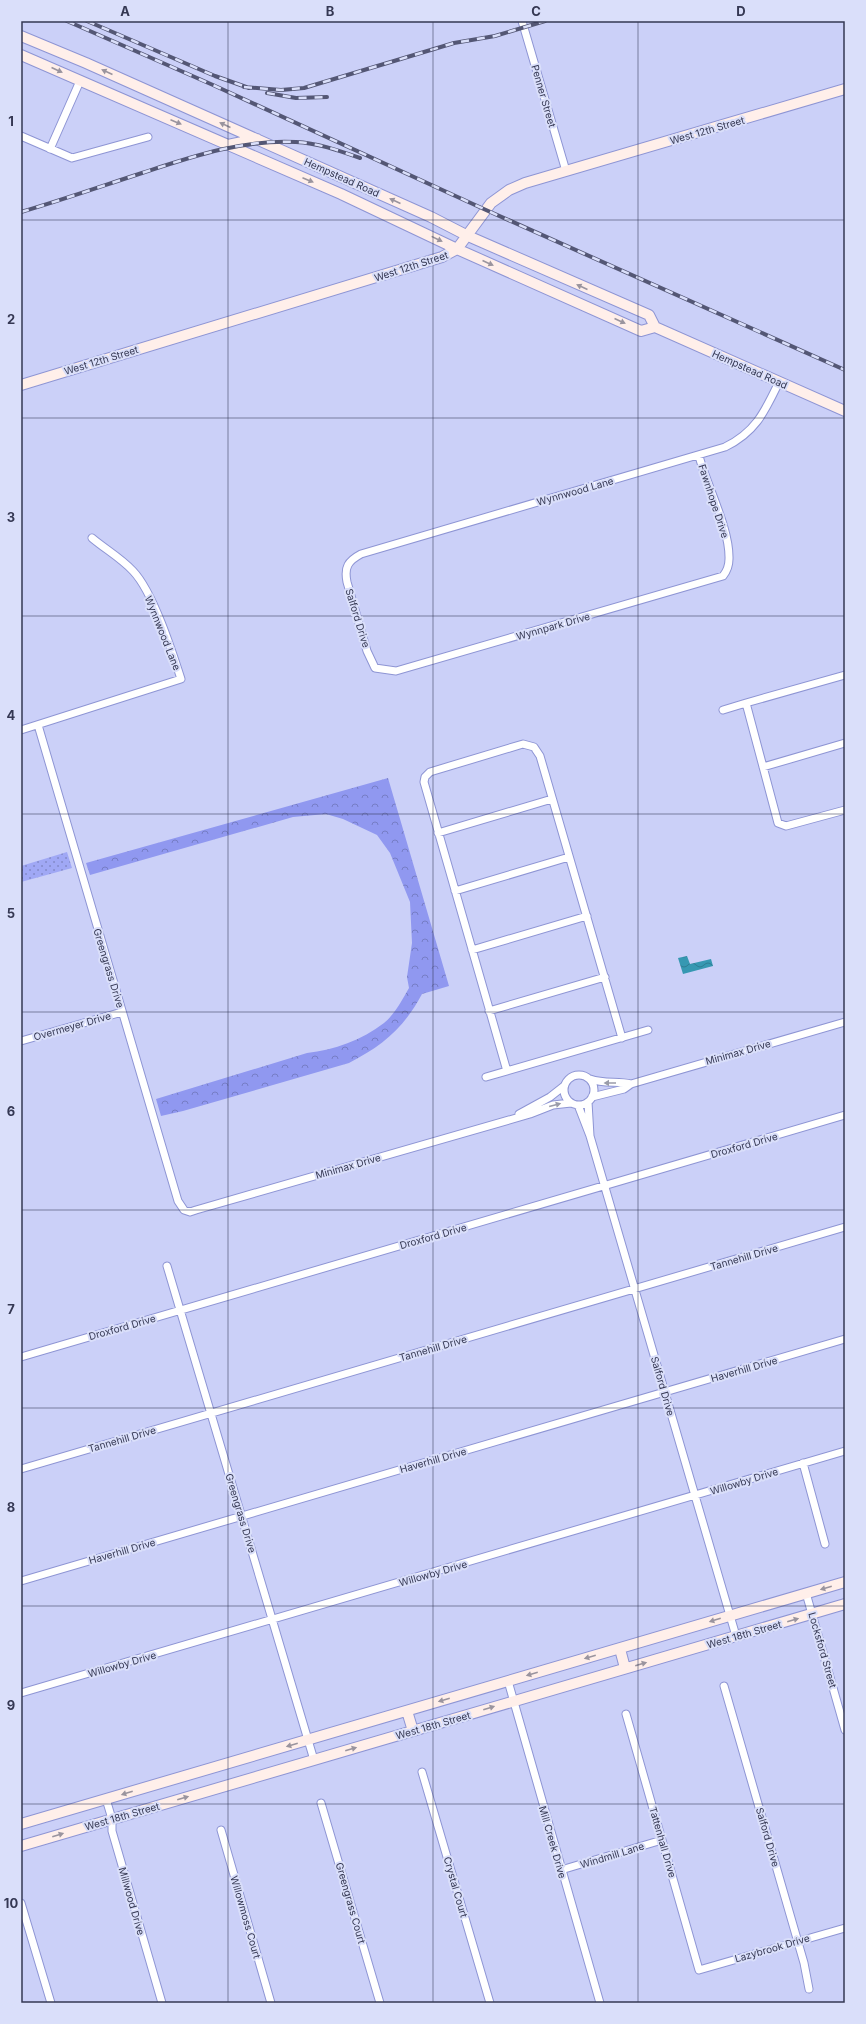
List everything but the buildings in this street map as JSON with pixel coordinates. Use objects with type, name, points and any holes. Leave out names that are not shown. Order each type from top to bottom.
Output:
[{"type":"main road","name":"Hempstead Road","points":[[21,36],[86,63],[431,217],[468,236],[649,315],[655,327],[845,411]]},
{"type":"main road","name":"Hempstead Road","points":[[21,54],[392,217],[457,249],[641,331],[655,327]]},
{"type":"main road","name":"West 12th Street","points":[[21,385],[442,257],[457,249],[491,203],[500,196],[525,183],[845,89]]},
{"type":"main road","points":[[228,145],[257,139]]},
{"type":"main road","points":[[290,173],[298,158]]},
{"type":"main road","name":"West 18th Street","points":[[21,1824],[845,1582]]},
{"type":"main road","name":"West 18th Street","points":[[21,1846],[845,1604]]},
{"type":"main road","points":[[620,1649],[626,1668]]},
{"type":"main road","points":[[407,1711],[413,1731]]},
{"type":"street","name":"Penner Street","points":[[522,21],[566,171]]},
{"type":"street","points":[[50,149],[80,81]]},
{"type":"street","points":[[21,136],[72,158],[77,158],[148,136]]},
{"type":"street","name":"Wynnwood Lane","points":[[346,567],[348,563],[361,554],[699,456],[725,447],[749,432],[762,416],[779,382]]},
{"type":"street","name":"Fawnhope Drive","points":[[699,456],[705,478],[715,501],[726,539],[730,560],[727,570]]},
{"type":"street","name":"Wynnwood Lane","points":[[21,730],[181,679],[172,651],[144,587],[132,570],[92,538]]},
{"type":"street","name":"Salford Drive","points":[[346,567],[345,574],[349,590],[370,659],[375,668]]},
{"type":"street","name":"Wynnpark Drive","points":[[375,668],[396,672],[716,579],[727,570]]},
{"type":"street","points":[[723,710],[845,675]]},
{"type":"street","points":[[746,703],[778,823],[786,826],[845,810]]},
{"type":"street","name":"Greengrass Drive","points":[[38,725],[178,1201],[184,1210]]},
{"type":"street","points":[[763,767],[845,743]]},
{"type":"street","points":[[507,1071],[424,787],[425,777],[430,772],[523,744],[529,744],[538,751],[622,1038]]},
{"type":"street","points":[[438,833],[552,799]]},
{"type":"street","points":[[455,891],[569,857]]},
{"type":"street","points":[[472,950],[587,916]]},
{"type":"street","points":[[489,1011],[604,978]]},
{"type":"street","name":"Overmeyer Drive","points":[[21,1041],[122,1012]]},
{"type":"street","name":"Minimax Drive","points":[[590,1100],[624,1089],[631,1084],[845,1022]]},
{"type":"street","points":[[486,1077],[648,1030]]},
{"type":"street","points":[[574,1075],[581,1075],[590,1079],[594,1088],[590,1100],[574,1104],[565,1096],[564,1086],[568,1078],[574,1075]]},
{"type":"street","name":"Minimax Drive","points":[[590,1079],[600,1083],[623,1082],[631,1084]]},
{"type":"street","name":"Minimax Drive","points":[[512,1118],[550,1097],[564,1086]]},
{"type":"street","name":"Salford Drive","points":[[590,1100],[590,1136]]},
{"type":"street","name":"Salford Drive","points":[[574,1104],[590,1136],[736,1636]]},
{"type":"street","name":"Minimax Drive","points":[[184,1210],[190,1212],[530,1114],[553,1105],[574,1104]]},
{"type":"street","name":"Droxford Drive","points":[[21,1356],[845,1115]]},
{"type":"street","name":"Tannehill Drive","points":[[21,1469],[845,1228]]},
{"type":"street","name":"Greengrass Drive","points":[[167,1266],[314,1760]]},
{"type":"street","name":"Haverhill Drive","points":[[21,1581],[845,1339]]},
{"type":"street","name":"Willowby Drive","points":[[21,1693],[845,1451]]},
{"type":"street","points":[[803,1464],[825,1544]]},
{"type":"street","name":"Locksford Street","points":[[806,1593],[845,1730]]},
{"type":"street","name":"Mill Creek Drive","points":[[508,1681],[600,2002]]},
{"type":"street","name":"Salford Drive","points":[[724,1686],[798,1940],[809,1989]]},
{"type":"street","name":"Tattenhall Drive","points":[[626,1714],[699,1970]]},
{"type":"street","name":"Crystal Court","points":[[422,1772],[490,2003]]},
{"type":"street","name":"Millwood Drive","points":[[106,1799],[112,1819],[112,1831],[162,2003]]},
{"type":"street","name":"Greengrass Court","points":[[321,1803],[380,2003]]},
{"type":"street","name":"Willowmoss Court","points":[[221,1830],[271,2003]]},
{"type":"street","name":"Windmill Lane","points":[[561,1870],[662,1840]]},
{"type":"street","points":[[21,1903],[51,2003]]},
{"type":"street","name":"Lazybrook Drive","points":[[699,1970],[798,1940],[845,1928]]},
{"type":"street","points":[[591,2003],[600,2002]]},
{"type":"shaded area","points":[[67,852],[72,868],[21,882],[21,866]]},
{"type":"green space","points":[[388,778],[449,986],[422,994],[408,1017],[391,1035],[372,1050],[349,1063],[161,1116],[156,1099],[307,1053],[337,1047],[357,1039],[384,1023],[395,1011],[409,988],[407,977],[412,943],[410,902],[390,853],[377,835],[343,819],[326,814],[293,817],[90,875],[86,863]]},
{"type":"water","points":[[687,956],[690,964],[711,959],[713,966],[683,974],[678,958]]},
{"type":"railway","points":[[67,21],[213,85],[486,210],[845,370]]},
{"type":"railway","points":[[87,21],[215,76],[249,88]]},
{"type":"railway","points":[[244,87],[281,90],[304,88],[454,43],[495,36],[545,21]]},
{"type":"railway","points":[[267,93],[296,98],[327,97]]},
{"type":"railway","points":[[21,212],[198,155],[237,146],[256,143],[296,142],[329,148],[360,158]]}]
